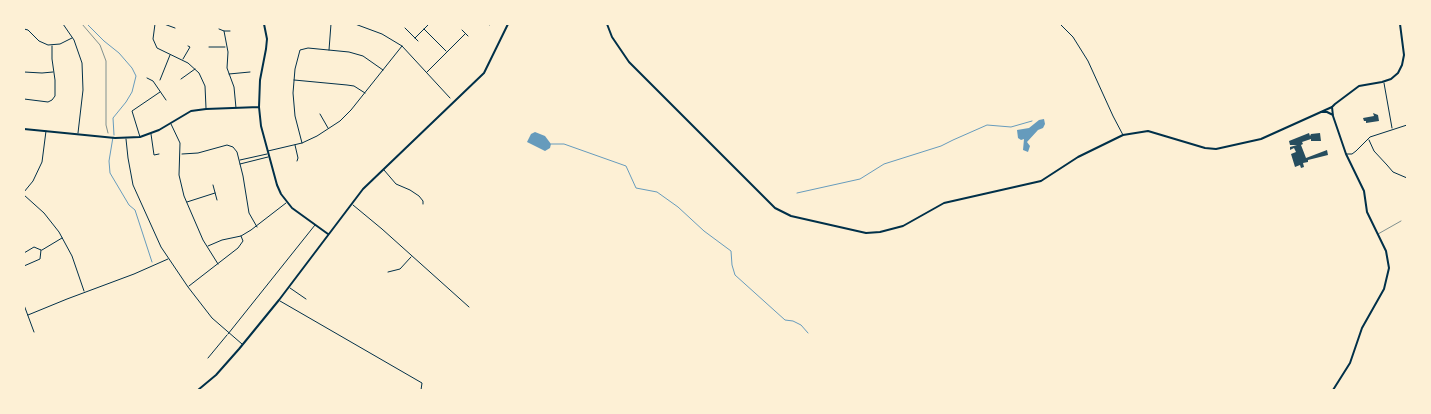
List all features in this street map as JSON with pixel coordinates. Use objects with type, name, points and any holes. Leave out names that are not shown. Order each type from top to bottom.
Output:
[{"type":"street","points":[[63,24],[73,38],[82,63],[83,76],[78,134]]},
{"type":"street","points":[[155,24],[153,34],[155,46],[159,50],[183,60],[196,69],[201,76],[205,86],[206,109]]},
{"type":"street","points":[[164,24],[174,28]]},
{"type":"street","points":[[264,24],[267,38],[260,80],[259,107],[261,126],[278,188],[287,203],[328,234]]},
{"type":"street","points":[[329,50],[331,24]]},
{"type":"street","points":[[355,24],[382,34],[402,46],[450,98]]},
{"type":"street","points":[[415,38],[429,24]]},
{"type":"street","points":[[198,390],[216,375],[239,349],[279,300],[351,204],[383,169],[484,72],[508,24]]},
{"type":"street","points":[[607,24],[612,37],[629,62],[775,208],[791,216],[866,233],[880,232],[903,226],[944,203],[1041,181],[1078,157],[1123,135],[1148,131],[1205,148],[1216,149],[1261,139],[1332,107],[1359,86],[1391,79],[1398,73],[1404,55],[1400,24]]},
{"type":"street","points":[[1060,24],[1073,36],[1088,61],[1123,135]]},
{"type":"street","points":[[24,28],[39,41],[52,46],[73,38]]},
{"type":"street","points":[[405,28],[418,41]]},
{"type":"street","points":[[219,29],[230,31]]},
{"type":"street","points":[[424,29],[447,52]]},
{"type":"street","points":[[462,30],[468,36]]},
{"type":"street","points":[[224,31],[227,46],[227,65],[234,87],[236,108]]},
{"type":"street","points":[[427,72],[465,34]]},
{"type":"street","points":[[24,100],[44,102],[52,100],[55,94],[52,46]]},
{"type":"street","points":[[183,60],[190,48],[188,46]]},
{"type":"street","points":[[209,47],[227,46]]},
{"type":"street","points":[[239,161],[302,143],[329,129],[351,110],[402,46]]},
{"type":"street","points":[[302,143],[295,116],[293,80],[300,50],[304,48],[356,54],[383,70]]},
{"type":"street","points":[[160,80],[170,55]]},
{"type":"street","points":[[181,79],[196,69]]},
{"type":"street","points":[[24,72],[42,74],[54,72]]},
{"type":"street","points":[[229,74],[250,72]]},
{"type":"street","points":[[147,78],[153,81],[166,100]]},
{"type":"street","points":[[293,80],[348,85],[365,93]]},
{"type":"street","points":[[1384,81],[1392,129]]},
{"type":"street","points":[[140,137],[132,111],[160,92]]},
{"type":"street","points":[[24,129],[111,138],[140,137],[151,134],[191,111],[259,107]]},
{"type":"street","points":[[1332,107],[1333,116],[1346,154],[1364,191],[1368,217],[1378,234],[1389,262],[1387,281],[1362,328],[1350,364],[1333,390]]},
{"type":"street","points":[[1321,112],[1327,112],[1333,116]]},
{"type":"street","points":[[320,114],[329,129]]},
{"type":"street","points":[[171,123],[179,137],[179,175],[186,202],[207,247],[218,264]]},
{"type":"street","points":[[1346,154],[1352,154],[1370,136],[1407,125]]},
{"type":"street","points":[[46,131],[42,162],[24,194],[44,213],[63,237],[72,256],[84,292]]},
{"type":"street","points":[[151,134],[154,155],[159,154]]},
{"type":"street","points":[[126,138],[133,185],[152,230],[168,258],[212,318],[228,334],[242,344]]},
{"type":"street","points":[[1368,140],[1374,151],[1393,172],[1407,178]]},
{"type":"street","points":[[295,145],[297,162]]},
{"type":"street","points":[[180,154],[192,154],[231,146],[236,150],[249,213],[257,227]]},
{"type":"street","points":[[240,164],[270,157]]},
{"type":"street","points":[[383,169],[396,184],[419,196],[423,204]]},
{"type":"street","points":[[213,185],[217,200]]},
{"type":"street","points":[[186,202],[215,193]]},
{"type":"street","points":[[207,247],[222,240],[241,236],[257,227],[287,203]]},
{"type":"street","points":[[351,204],[469,306]]},
{"type":"street","points":[[208,358],[315,225]]},
{"type":"street","points":[[188,287],[238,248],[243,241],[241,236]]},
{"type":"street","points":[[41,250],[63,237]]},
{"type":"street","points":[[24,253],[34,247],[41,250]]},
{"type":"street","points":[[24,266],[40,259],[41,250]]},
{"type":"street","points":[[388,272],[400,269],[412,256]]},
{"type":"street","points":[[28,315],[134,274],[168,258]]},
{"type":"street","points":[[289,287],[306,299]]},
{"type":"street","points":[[279,300],[422,383],[421,390]]},
{"type":"street","points":[[24,305],[34,332]]},
{"type":"lane","points":[[1378,234],[1400,221]]},
{"type":"path","points":[[82,24],[100,45],[106,61],[108,74],[106,125],[108,133]]},
{"type":"water","points":[[1044,119],[1045,124],[1043,128],[1038,130],[1027,142],[1030,146],[1028,152],[1023,150],[1024,139],[1018,138],[1017,130],[1029,128],[1039,120]]},
{"type":"water","points":[[535,132],[545,136],[551,144],[550,148],[545,151],[527,142],[531,134]]},
{"type":"building","points":[[1373,113],[1378,115],[1379,121],[1366,123],[1363,118],[1374,116]]},
{"type":"building","points":[[1309,133],[1310,136],[1311,134],[1320,133],[1321,141],[1311,141],[1311,139],[1302,142],[1303,144],[1301,145],[1306,158],[1327,150],[1328,155],[1308,160],[1308,162],[1303,163],[1304,167],[1301,168],[1300,165],[1295,167],[1291,154],[1296,152],[1294,148],[1290,150],[1290,147],[1297,145],[1290,145],[1289,141]]},
{"type":"waterway","points":[[87,24],[119,53],[132,68],[136,76],[132,92],[113,118],[114,135]]},
{"type":"waterway","points":[[797,193],[860,179],[884,164],[941,146],[987,125],[1011,127],[1032,121]]},
{"type":"waterway","points":[[113,137],[109,161],[110,173],[129,205],[135,210],[152,262]]},
{"type":"waterway","points":[[551,144],[564,144],[626,166],[636,188],[657,192],[731,251],[735,275],[785,320],[801,325],[808,333]]}]
